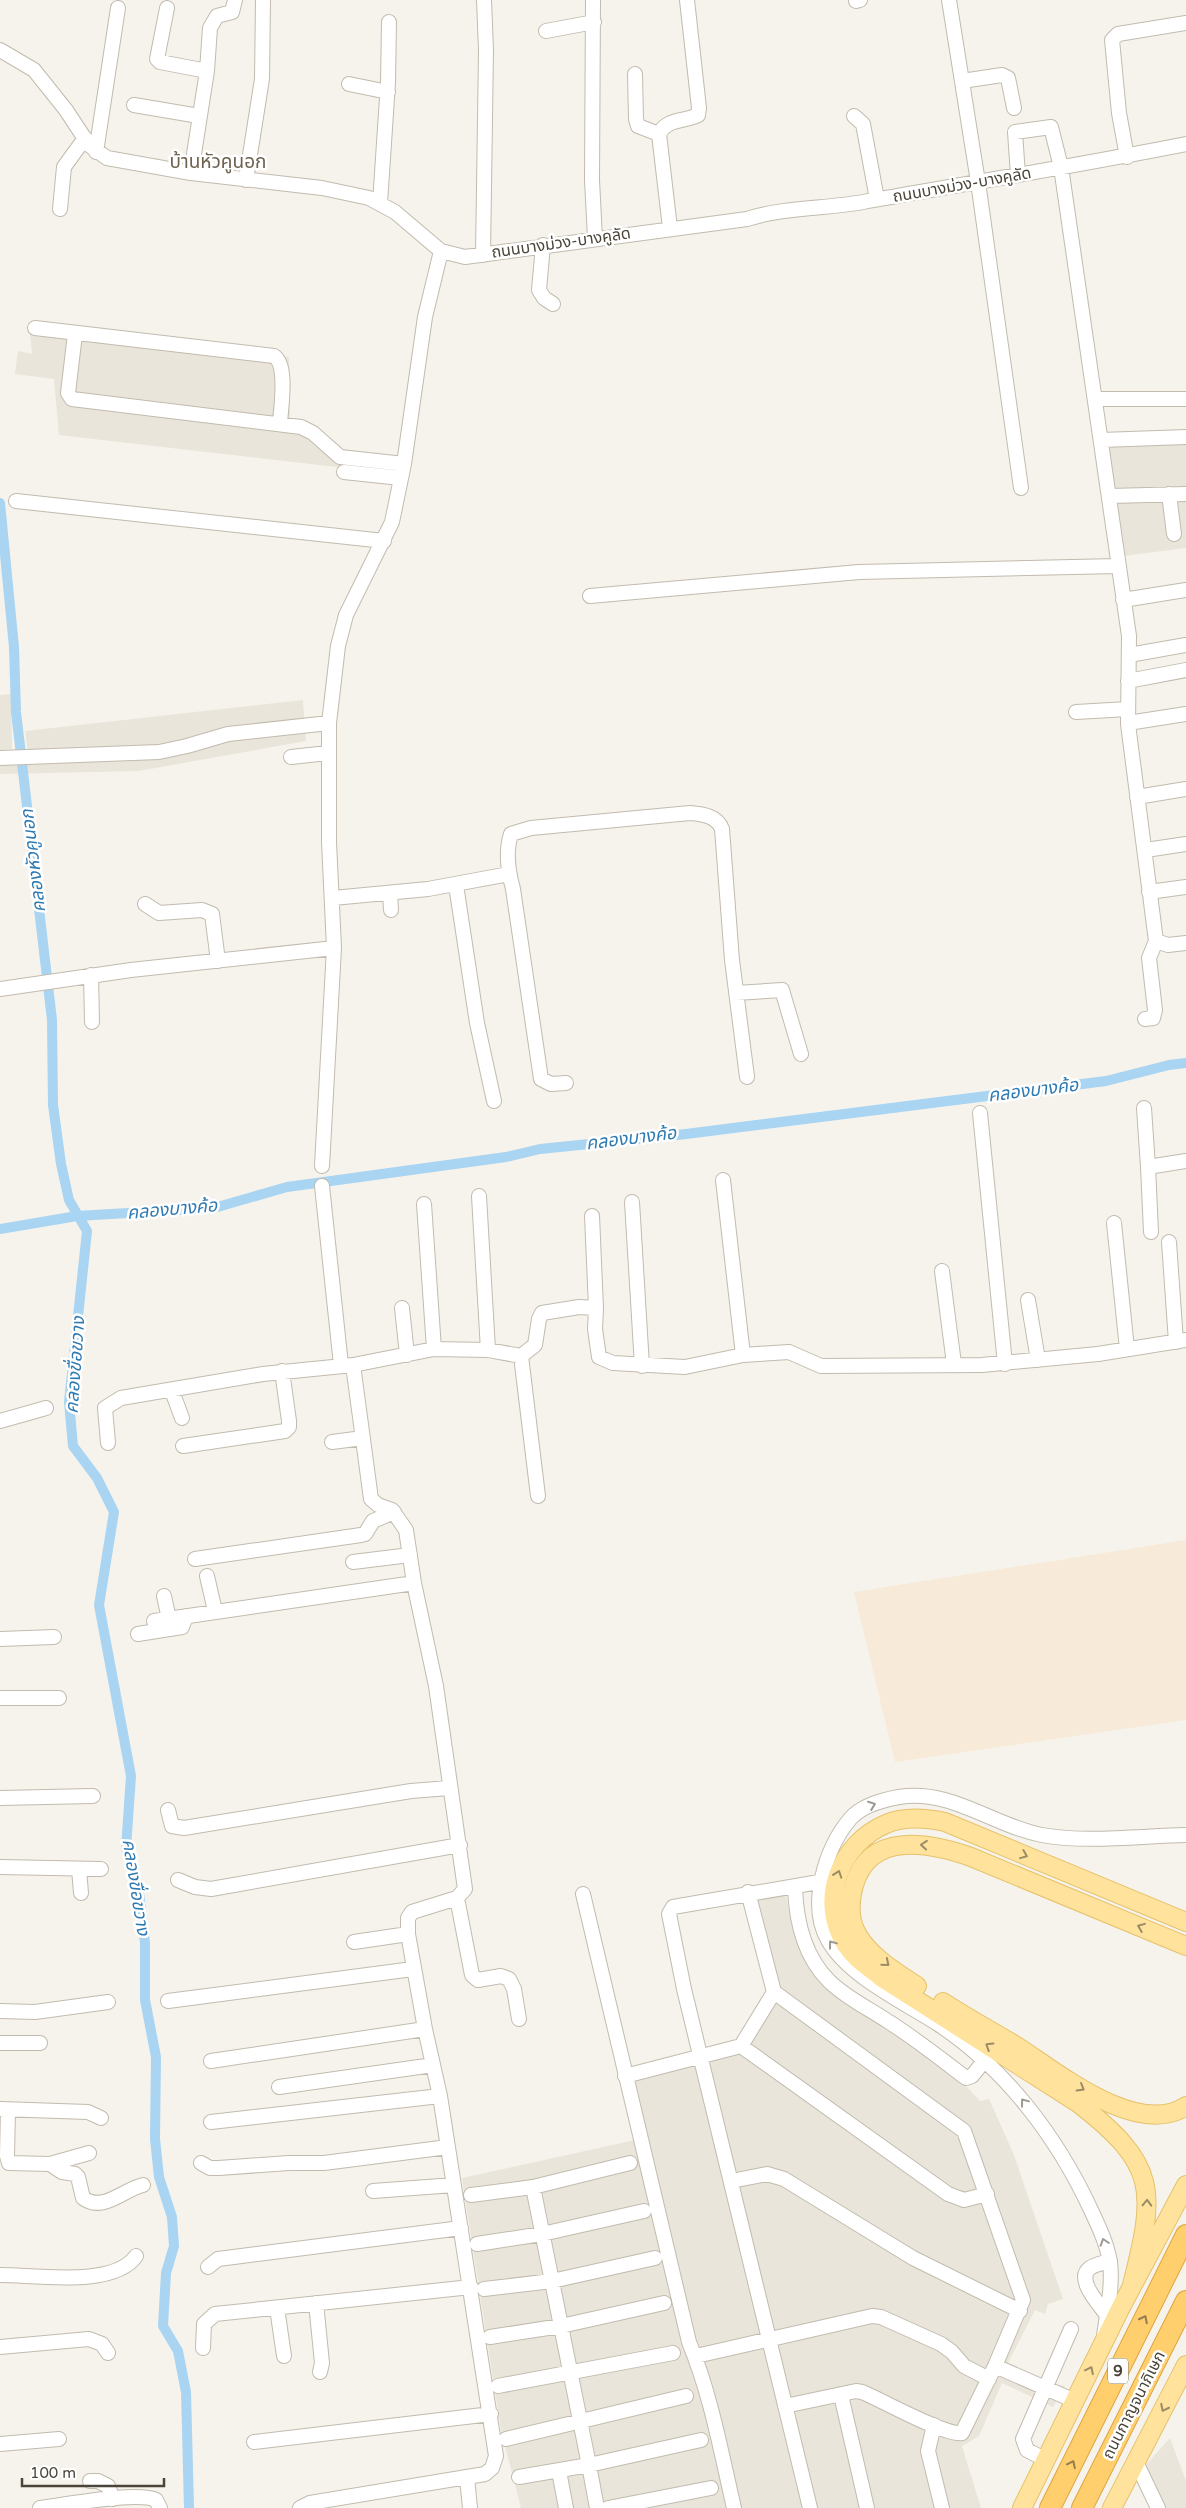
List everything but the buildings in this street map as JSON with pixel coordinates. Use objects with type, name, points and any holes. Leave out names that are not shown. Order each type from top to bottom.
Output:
[{"type":"highway","name":"ถนนกาญจนาภิเษก","points":[[1050,2508],[1186,2235]]},
{"type":"highway","name":"ถนนกาญจนาภิเษก","points":[[1082,2508],[1186,2301]]},
{"type":"main road","points":[[1132,2285],[1142,2246],[1148,2199],[1142,2171],[1124,2144],[1106,2125],[1078,2103],[882,1978],[857,1958],[846,1945],[834,1916],[834,1887],[843,1862],[849,1852],[876,1829],[898,1820],[927,1818],[945,1822],[1186,1922]]},
{"type":"main road","points":[[1186,1946],[971,1857],[924,1844],[893,1846],[874,1857],[859,1871],[852,1893],[852,1917],[855,1930],[873,1953],[899,1974],[1086,2091],[1141,2114],[1161,2115],[1180,2110],[1186,2106]]},
{"type":"main road","points":[[1022,2508],[1132,2285],[1186,2185]]},
{"type":"main road","points":[[1112,2508],[1185,2368]]},
{"type":"street","points":[[191,173],[206,71],[210,28],[213,19],[232,12],[235,0]]},
{"type":"street","points":[[246,180],[262,80],[263,0]]},
{"type":"street","points":[[483,254],[486,50],[484,0]]},
{"type":"street","points":[[593,0],[592,180],[596,238]]},
{"type":"street","points":[[670,228],[659,134],[662,127],[670,122],[698,115],[697,82],[686,0]]},
{"type":"street","points":[[856,1],[860,0]]},
{"type":"street","points":[[949,0],[978,182],[1020,488]]},
{"type":"street","points":[[96,152],[118,8]]},
{"type":"street","points":[[167,8],[158,59],[160,62],[206,71]]},
{"type":"street","points":[[380,203],[388,92],[389,22]]},
{"type":"street","points":[[546,31],[594,22]]},
{"type":"street","points":[[1127,157],[1119,113],[1112,40],[1118,34],[1186,23]]},
{"type":"street","name":"ถนนบางม่วง-บางคูลัด","points":[[0,50],[34,70],[61,103],[96,152],[107,158],[125,163],[191,173],[322,188],[369,198],[395,212],[441,251],[465,257],[747,219],[766,213],[877,200],[1127,157],[1186,144]]},
{"type":"street","points":[[635,74],[636,119],[638,126],[659,134]]},
{"type":"street","points":[[962,81],[1002,75],[1008,78],[1014,108]]},
{"type":"street","points":[[349,84],[388,92]]},
{"type":"street","points":[[134,105],[199,116]]},
{"type":"street","points":[[854,116],[862,124],[877,200]]},
{"type":"street","points":[[1018,175],[1014,135],[1019,130],[1050,127],[1061,167],[1129,636],[1128,723],[1136,797],[1146,850],[1149,892],[1156,941],[1149,958],[1155,1010],[1154,1018],[1145,1019]]},
{"type":"street","points":[[60,209],[64,167],[85,138]]},
{"type":"street","points":[[543,245],[539,290],[544,298],[554,304]]},
{"type":"street","points":[[322,1166],[334,948],[329,842],[328,753],[329,723],[339,636],[346,615],[392,522],[403,471],[426,317],[441,251]]},
{"type":"street","points":[[35,328],[274,356],[278,359],[282,371],[280,423]]},
{"type":"street","points":[[75,334],[68,393],[72,399],[280,423],[308,430],[340,456],[403,471]]},
{"type":"street","points":[[1095,400],[1186,399]]},
{"type":"street","points":[[1101,440],[1186,437]]},
{"type":"street","points":[[344,472],[403,471]]},
{"type":"street","points":[[1169,494],[1174,534]]},
{"type":"street","points":[[1110,496],[1186,494]]},
{"type":"street","points":[[16,501],[384,541]]},
{"type":"street","points":[[590,596],[859,572],[1118,566]]},
{"type":"street","points":[[1123,600],[1186,590]]},
{"type":"street","points":[[1129,655],[1186,646]]},
{"type":"street","points":[[1128,681],[1186,670]]},
{"type":"street","points":[[1076,712],[1128,709]]},
{"type":"street","points":[[1128,723],[1186,714]]},
{"type":"street","points":[[2,758],[159,752],[228,734],[329,723]]},
{"type":"street","points":[[291,756],[328,753]]},
{"type":"street","points":[[1136,797],[1186,789]]},
{"type":"street","points":[[566,1083],[551,1084],[542,1079],[515,898],[509,874],[508,846],[514,832],[531,828],[676,814],[700,814],[716,819],[722,829],[736,993],[747,1077]]},
{"type":"street","points":[[1146,850],[1186,844]]},
{"type":"street","points":[[333,898],[390,893],[456,884],[509,874]]},
{"type":"street","points":[[456,884],[478,1024],[494,1101]]},
{"type":"street","points":[[1149,892],[1186,887]]},
{"type":"street","points":[[390,893],[391,910]]},
{"type":"street","points":[[145,904],[159,913],[202,910],[212,914],[218,961]]},
{"type":"street","points":[[1156,941],[1168,945],[1186,943]]},
{"type":"street","points":[[0,990],[91,975],[334,948]]},
{"type":"street","points":[[91,975],[92,1022]]},
{"type":"street","points":[[736,993],[782,990],[801,1054]]},
{"type":"street","points":[[1144,1108],[1151,1232]]},
{"type":"street","points":[[980,1113],[1005,1364]]},
{"type":"street","points":[[1148,1166],[1186,1161]]},
{"type":"street","points":[[723,1180],[743,1355]]},
{"type":"street","points":[[300,2508],[310,2503],[352,2502],[485,2474],[494,2465],[496,2456],[478,2288],[460,2224],[439,2092],[432,2065],[408,1934],[408,1918],[412,1912],[457,1898],[465,1886],[460,1845],[449,1788],[436,1686],[414,1582],[406,1530],[394,1512],[371,1499],[362,1438],[347,1365],[322,1186]]},
{"type":"street","points":[[479,1196],[488,1350]]},
{"type":"street","points":[[632,1202],[642,1366]]},
{"type":"street","points":[[424,1204],[434,1349]]},
{"type":"street","points":[[592,1216],[596,1308],[595,1329],[599,1356],[613,1363],[642,1366],[685,1367],[743,1355],[788,1352],[821,1366],[1005,1364],[1181,1341],[1169,1242]]},
{"type":"street","points":[[1114,1223],[1127,1349]]},
{"type":"street","points":[[942,1271],[954,1364]]},
{"type":"street","points":[[1028,1300],[1038,1360]]},
{"type":"street","points":[[522,1356],[535,1345],[539,1319],[542,1313],[579,1307],[596,1308]]},
{"type":"street","points":[[402,1308],[407,1354]]},
{"type":"street","points":[[108,1443],[104,1411],[107,1405],[131,1396],[282,1372],[347,1365],[434,1349],[488,1350],[522,1356]]},
{"type":"street","points":[[522,1356],[538,1496]]},
{"type":"street","points":[[183,1446],[286,1431],[289,1427],[289,1421],[282,1372]]},
{"type":"street","points":[[172,1391],[182,1418]]},
{"type":"street","points":[[0,1421],[46,1408]]},
{"type":"street","points":[[332,1442],[362,1438]]},
{"type":"street","points":[[195,1559],[361,1536],[365,1534],[373,1521],[394,1512]]},
{"type":"street","points":[[353,1562],[410,1555]]},
{"type":"street","points":[[207,1576],[215,1611]]},
{"type":"street","points":[[154,1621],[414,1582]]},
{"type":"street","points":[[164,1596],[169,1619]]},
{"type":"street","points":[[138,1634],[182,1627],[186,1616]]},
{"type":"street","points":[[0,1639],[54,1637]]},
{"type":"street","points":[[0,1698],[59,1698]]},
{"type":"street","points":[[168,1810],[172,1826],[184,1828],[411,1791],[449,1788]]},
{"type":"street","points":[[0,1798],[93,1796]]},
{"type":"street","points":[[1104,2342],[1110,2286],[1110,2261],[1100,2227],[1082,2191],[1052,2140],[1018,2094],[984,2061],[940,2026],[863,1978],[845,1960],[828,1941],[822,1924],[819,1882],[832,1848],[850,1818],[869,1805],[900,1797],[921,1796],[943,1799],[1039,1835],[1063,1838],[1186,1835]]},
{"type":"street","points":[[178,1880],[195,1887],[211,1889],[460,1845]]},
{"type":"street","points":[[0,1867],[101,1869]]},
{"type":"street","points":[[79,1869],[81,1892]]},
{"type":"street","points":[[810,2508],[684,1989],[669,1912],[673,1907],[748,1892],[795,1887],[819,1882]]},
{"type":"street","points":[[795,1887],[796,1911],[801,1934],[811,1956],[829,1981],[891,2022],[966,2078],[972,2076],[984,2061]]},
{"type":"street","points":[[748,1892],[774,1992],[961,2127],[967,2137],[1023,2300],[996,2366],[962,2433],[955,2433],[934,2425],[862,2392],[785,2406]]},
{"type":"street","points":[[583,1894],[689,2342],[696,2356],[734,2508]]},
{"type":"street","points":[[457,1898],[472,1975],[478,1980],[500,1976],[509,1979],[514,1990],[519,2019]]},
{"type":"street","points":[[354,1942],[408,1934]]},
{"type":"street","points":[[168,2001],[414,1968]]},
{"type":"street","points":[[625,2076],[741,2046],[774,1992]]},
{"type":"street","points":[[0,2012],[35,2012],[108,2002]]},
{"type":"street","points":[[212,2061],[425,2029]]},
{"type":"street","points":[[0,2043],[40,2043]]},
{"type":"street","points":[[741,2046],[948,2194],[964,2200],[987,2194]]},
{"type":"street","points":[[279,2087],[432,2065]]},
{"type":"street","points":[[305,2106],[439,2092]]},
{"type":"street","points":[[211,2122],[439,2092]]},
{"type":"street","points":[[89,2154],[50,2164],[9,2163],[4,2140],[4,2109],[88,2112],[101,2118]]},
{"type":"street","points":[[201,2163],[210,2168],[289,2163],[324,2164],[448,2147]]},
{"type":"street","points":[[471,2195],[533,2187],[630,2163]]},
{"type":"street","points":[[50,2164],[62,2172],[77,2176],[82,2198],[92,2202],[112,2201],[128,2190],[143,2186]]},
{"type":"street","points":[[731,2181],[767,2174],[784,2179],[913,2258],[1020,2311]]},
{"type":"street","points":[[373,2191],[454,2184]]},
{"type":"street","points":[[533,2187],[597,2508]]},
{"type":"street","points":[[477,2244],[542,2234],[644,2211]]},
{"type":"street","points":[[384,2228],[460,2224]]},
{"type":"street","points":[[208,2267],[218,2259],[460,2224]]},
{"type":"street","points":[[0,2275],[87,2276],[121,2270],[136,2256]]},
{"type":"street","points":[[197,2313],[215,2314],[552,2281],[655,2258]]},
{"type":"street","points":[[1106,2314],[1090,2292],[1086,2279],[1088,2270],[1091,2267],[1110,2261]]},
{"type":"street","points":[[0,2282],[35,2284],[107,2281]]},
{"type":"street","points":[[316,2303],[322,2363],[320,2372]]},
{"type":"street","points":[[490,2337],[561,2326],[664,2303]]},
{"type":"street","points":[[277,2308],[284,2356]]},
{"type":"street","points":[[203,2348],[204,2324],[215,2314]]},
{"type":"street","points":[[696,2356],[860,2317],[881,2317],[941,2344],[952,2352],[964,2366],[989,2379]]},
{"type":"street","points":[[1046,2460],[1027,2450],[1023,2443],[1044,2388],[1071,2330]]},
{"type":"street","points":[[0,2348],[89,2339],[102,2344],[108,2353]]},
{"type":"street","points":[[498,2386],[673,2353]]},
{"type":"street","points":[[996,2366],[1075,2401]]},
{"type":"street","points":[[840,2395],[868,2508]]},
{"type":"street","points":[[506,2440],[686,2396]]},
{"type":"street","points":[[254,2442],[491,2414]]},
{"type":"street","points":[[934,2425],[928,2451],[942,2508]]},
{"type":"street","points":[[0,2444],[59,2439]]},
{"type":"street","points":[[519,2477],[560,2471],[701,2440]]},
{"type":"street","points":[[1136,2462],[1158,2508]]},
{"type":"street","points":[[560,2471],[566,2508]]},
{"type":"street","points":[[467,2478],[470,2508]]},
{"type":"street","points":[[90,2481],[108,2486],[111,2502]]},
{"type":"street","points":[[608,2508],[711,2488]]},
{"type":"street","points":[[40,2508],[152,2498],[158,2502],[160,2508]]},
{"type":"shaded area","points":[[29,323],[289,357],[290,418],[316,429],[343,449],[398,457],[398,474],[59,435],[54,379],[15,374],[18,351],[32,354]]},
{"type":"shaded area","points":[[1186,444],[1186,548],[1123,556],[1109,445]]},
{"type":"shaded area","points":[[11,694],[12,749],[0,750],[0,695]]},
{"type":"shaded area","points":[[303,700],[306,741],[139,771],[0,774],[0,752],[28,751],[25,731]]},
{"type":"shaded area","points":[[1186,1540],[1186,1720],[895,1762],[854,1592]]},
{"type":"shaded area","points":[[784,1885],[789,1911],[803,1957],[817,1978],[963,2083],[980,2101],[989,2099],[1014,2155],[1063,2299],[1048,2304],[1045,2314],[1035,2310],[1008,2363],[1043,2381],[1065,2386],[1053,2407],[1002,2383],[979,2436],[962,2446],[981,2508],[521,2508],[501,2431],[462,2178],[635,2140],[620,2074],[741,2042],[768,1994],[745,1890]]},
{"type":"shaded area","points":[[1170,2438],[1186,2481],[1186,2508],[1153,2508],[1136,2476]]},
{"type":"waterway","name":"คลองขื่อขวาง","points":[[0,503],[14,647],[16,712],[52,1020],[53,1105],[61,1164],[69,1200],[87,1231],[69,1402],[73,1446],[97,1478],[114,1512],[99,1605],[131,1776],[126,1848],[139,1893],[145,1943],[145,2000],[156,2057],[155,2139],[159,2177],[172,2217],[174,2246],[166,2273],[163,2326],[178,2351],[186,2392],[189,2508]]},
{"type":"waterway","name":"คลองบางค้อ","points":[[0,1229],[77,1216],[214,1208],[287,1187],[506,1157],[540,1149],[678,1135],[1106,1081],[1169,1065],[1186,1063]]},
{"type":"district","name":"บ้านหัวคูนอก","points":[[218,162]]},
{"type":"water label","name":"คลองหัวคูนอก","points":[[33,861]]}]
